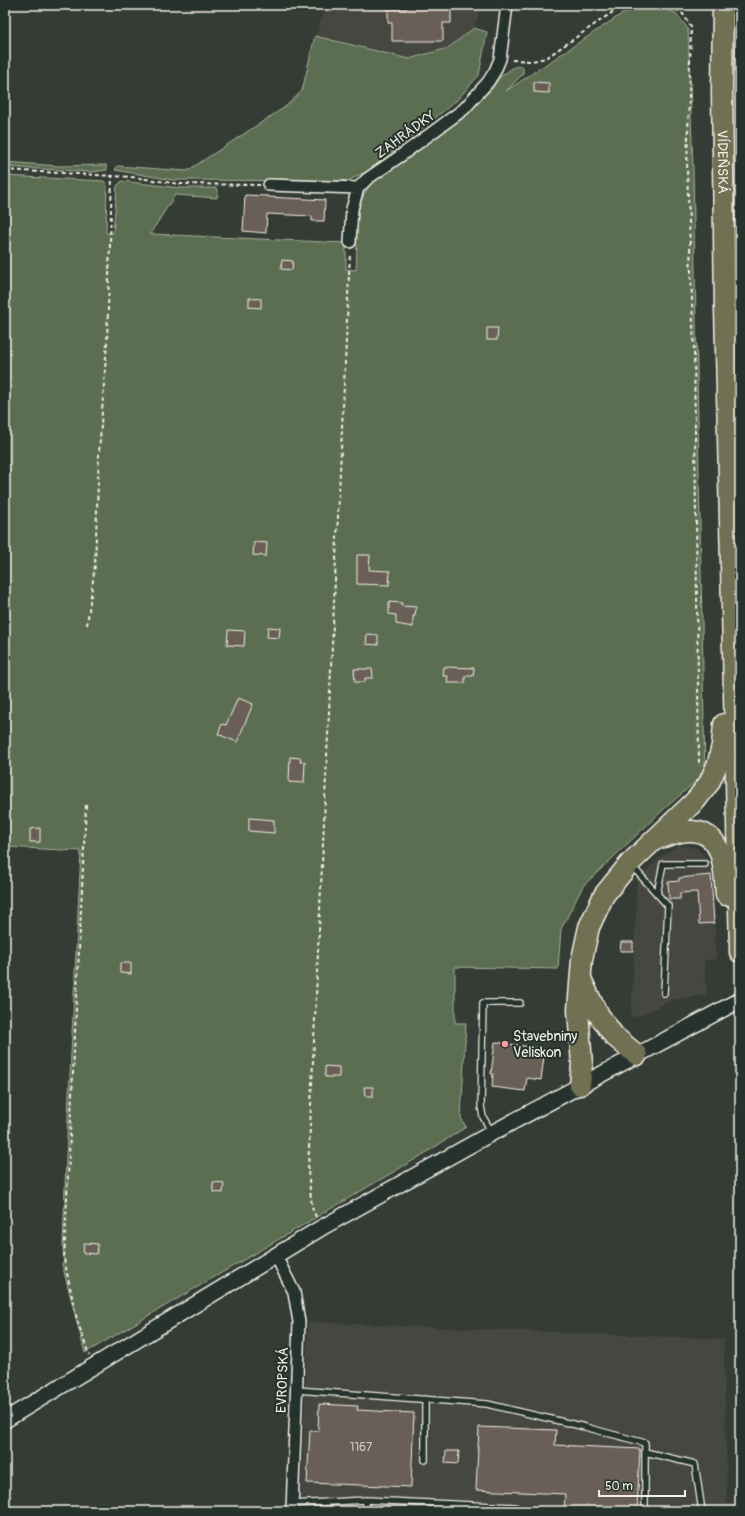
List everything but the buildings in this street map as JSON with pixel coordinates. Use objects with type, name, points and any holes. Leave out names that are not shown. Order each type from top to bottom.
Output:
[{"type":"highway","points":[[712,5],[711,59],[722,92]]},
{"type":"highway","name":"VÍDEŇSKÁ","points":[[723,5],[722,92],[725,345],[733,654]]},
{"type":"highway","points":[[580,1085],[582,1065],[578,1010],[582,959],[589,927],[604,895],[630,863],[696,800],[709,783],[714,773],[722,745],[724,699],[733,654]]},
{"type":"highway","points":[[733,654],[740,952]]},
{"type":"highway","points":[[654,840],[692,831],[704,834],[714,842],[723,858],[730,929],[740,952]]},
{"type":"highway","points":[[581,979],[596,1011],[614,1036],[638,1055]]},
{"type":"main road","points":[[5,1420],[275,1254],[320,1228],[580,1085],[740,1000]]},
{"type":"street","name":"ZAHRÁDKY","points":[[358,188],[367,179],[464,109],[488,82],[500,59],[507,5]]},
{"type":"street","points":[[269,185],[358,188],[352,209],[350,242]]},
{"type":"street","name":"EVROPSKÁ","points":[[275,1254],[294,1292],[299,1322],[292,1508]]},
{"type":"lane","points":[[630,863],[668,906],[664,993]]},
{"type":"lane","points":[[657,894],[663,864],[705,864]]},
{"type":"lane","points":[[492,1133],[482,1117],[481,1106],[483,1003],[520,1003]]},
{"type":"lane","points":[[297,1390],[487,1404],[645,1443],[644,1511]]},
{"type":"lane","points":[[425,1399],[425,1460]]},
{"type":"lane","points":[[645,1452],[695,1464],[702,1511]]},
{"type":"lane","points":[[292,1508],[366,1500],[515,1507],[515,1511]]},
{"type":"lane","points":[[366,1500],[366,1511]]},
{"type":"path","points":[[500,59],[532,61],[546,58],[617,9],[626,5]]},
{"type":"path","points":[[670,5],[683,14],[691,27],[687,170],[694,350],[699,771]]},
{"type":"path","points":[[5,170],[112,176],[180,184],[269,185]]},
{"type":"path","points":[[87,625],[95,565],[99,453],[107,342],[112,176]]},
{"type":"path","points":[[320,1228],[312,1207],[308,1171],[350,242]]},
{"type":"path","points":[[86,805],[64,1258],[78,1320],[89,1354],[97,1363]]},
{"type":"shaded area","points":[[327,5],[482,5],[474,28],[448,48],[409,59],[315,36]]},
{"type":"shaded area","points":[[679,845],[697,848],[709,862],[713,883],[716,959],[704,961],[707,995],[675,999],[638,1016],[631,1017],[636,880],[663,855]]},
{"type":"shaded area","points":[[308,1322],[724,1339],[727,1503],[735,1504],[735,1511],[300,1511]]},
{"type":"green space","points":[[645,5],[654,5],[676,13],[688,29],[693,170],[705,773],[662,811],[583,886],[561,929],[558,969],[455,967],[455,1023],[466,1023],[461,1118],[466,1127],[424,1154],[85,1353],[62,1264],[64,1263],[63,1246],[66,1157],[81,851],[5,847],[5,176],[104,181],[107,185],[106,233],[113,233],[117,186],[122,181],[180,188],[217,188],[217,198],[175,195],[150,234],[346,243],[346,269],[356,270],[358,215],[364,194],[371,183],[445,130],[491,90],[500,77],[514,67],[521,66],[523,68],[523,74],[506,91],[620,15]]},
{"type":"green space","points":[[474,28],[487,32],[479,75],[457,100],[373,168],[348,181],[173,180],[115,170],[117,166],[187,171],[285,107],[302,91],[315,36],[409,59],[448,48]]},
{"type":"green space","points":[[5,162],[59,166],[106,165],[107,170],[92,172],[5,167]]},
{"type":"tram line","points":[[736,5],[735,73],[740,84]]},
{"type":"place","name":"Stavebniny Veliskon","points":[[505,1044]]}]
